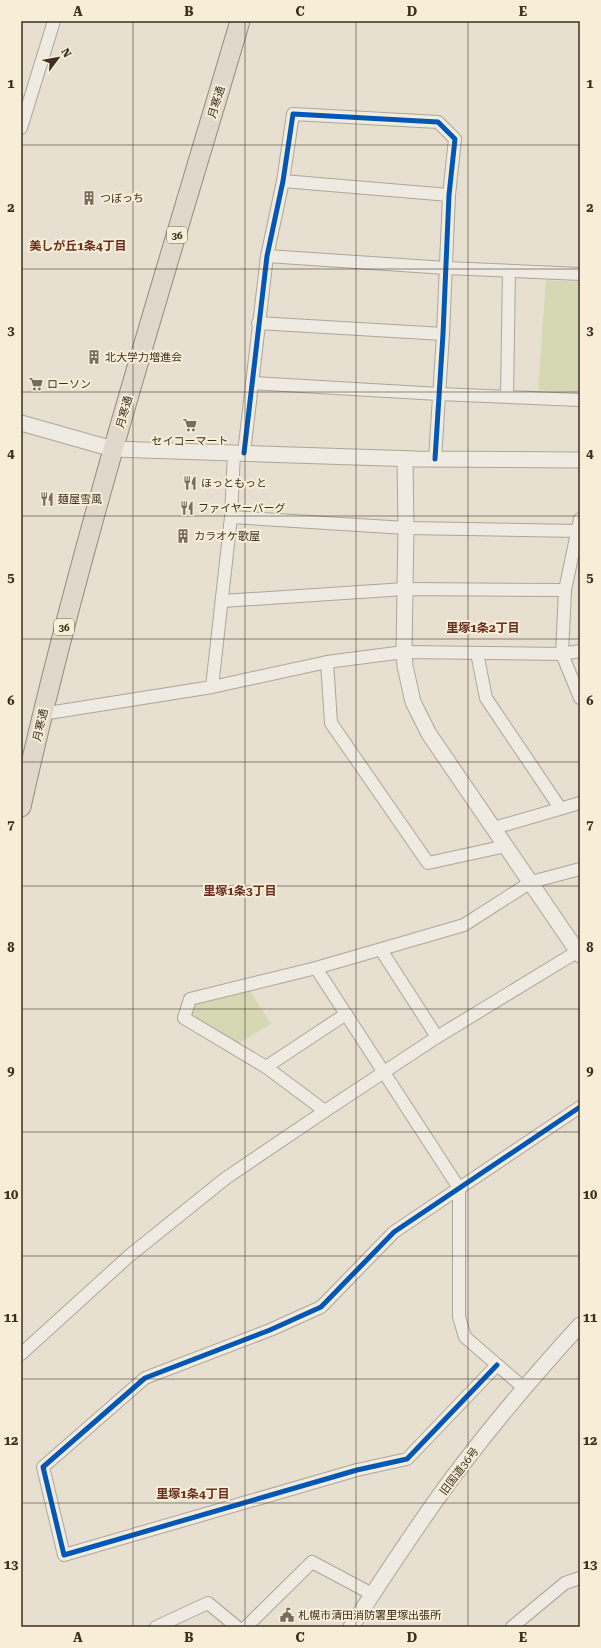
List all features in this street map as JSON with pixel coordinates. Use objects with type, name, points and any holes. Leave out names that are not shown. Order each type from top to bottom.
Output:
[{"type":"highway","name":"月寒通","points":[[21,807],[42,714],[72,594],[113,449],[240,21]]},
{"type":"street","points":[[21,128],[54,21]]},
{"type":"street","points":[[212,688],[239,453],[252,383],[267,256],[283,181],[293,114],[438,122],[455,139],[449,195],[443,334],[435,459]]},
{"type":"street","points":[[283,181],[449,195]]},
{"type":"street","points":[[267,256],[446,268],[580,274]]},
{"type":"street","points":[[507,396],[509,271]]},
{"type":"street","points":[[258,323],[443,334]]},
{"type":"street","points":[[252,383],[439,394],[580,400]]},
{"type":"street","points":[[21,423],[113,449],[405,459],[580,460]]},
{"type":"street","points":[[21,1354],[129,1256],[226,1178],[325,1110],[437,1038],[579,952],[429,734],[413,702],[405,666],[404,652],[406,528],[405,459]]},
{"type":"street","points":[[231,517],[406,528],[579,525],[565,590],[562,654],[580,698]]},
{"type":"street","points":[[222,600],[405,589],[565,590]]},
{"type":"street","points":[[42,714],[212,688],[327,662],[404,652],[562,654],[580,651]]},
{"type":"street","points":[[477,653],[486,698],[560,808]]},
{"type":"street","points":[[327,662],[331,723],[428,863],[506,846]]},
{"type":"street","points":[[494,828],[580,803]]},
{"type":"street","points":[[325,1110],[266,1067],[184,1018],[190,999],[316,968],[464,925],[531,882],[580,870]]},
{"type":"street","points":[[381,950],[437,1038]]},
{"type":"street","points":[[316,968],[459,1188],[459,1317],[465,1337],[524,1388]]},
{"type":"street","points":[[266,1067],[346,1014]]},
{"type":"street","points":[[497,1365],[407,1459],[357,1470],[64,1555],[43,1467],[145,1378],[264,1332],[321,1307],[394,1232],[580,1107]]},
{"type":"street","name":"旧国道36号","points":[[351,1627],[428,1512],[459,1469],[524,1388],[580,1325]]},
{"type":"street","points":[[246,1627],[312,1562],[372,1594]]},
{"type":"street","points":[[512,1627],[566,1583],[580,1578]]},
{"type":"street","points":[[156,1627],[208,1603],[237,1627]]},
{"type":"green space","points":[[546,280],[580,282],[580,389],[576,392],[538,390]]},
{"type":"green space","points":[[246,985],[271,1024],[233,1047],[184,1018],[190,999]]},
{"type":"cycle path","points":[[244,453],[267,256],[283,181],[293,114],[438,122],[455,139],[449,195],[443,334],[435,459]]},
{"type":"cycle path","points":[[497,1365],[407,1459],[357,1470],[64,1555],[43,1467],[145,1378],[270,1330],[321,1307],[394,1232],[580,1107]]},
{"type":"place","name":"つぼっち","points":[[89,198]]},
{"type":"place","name":"北大学力増進会","points":[[94,357]]},
{"type":"place","name":"ローソン","points":[[36,384]]},
{"type":"place","name":"セイコーマート","points":[[190,425]]},
{"type":"place","name":"ほっともっと","points":[[190,483]]},
{"type":"place","name":"麺屋雪風","points":[[47,499]]},
{"type":"place","name":"ファイヤーバーグ","points":[[187,508]]},
{"type":"place","name":"カラオケ歌屋","points":[[183,536]]},
{"type":"place","name":"札幌市清田消防署里塚出張所","points":[[287,1615]]},
{"type":"district","name":"美しが丘1条4丁目","points":[[78,246]]},
{"type":"district","name":"里塚1条2丁目","points":[[483,628]]},
{"type":"district","name":"里塚1条3丁目","points":[[240,891]]},
{"type":"district","name":"里塚1条4丁目","points":[[193,1494]]}]
